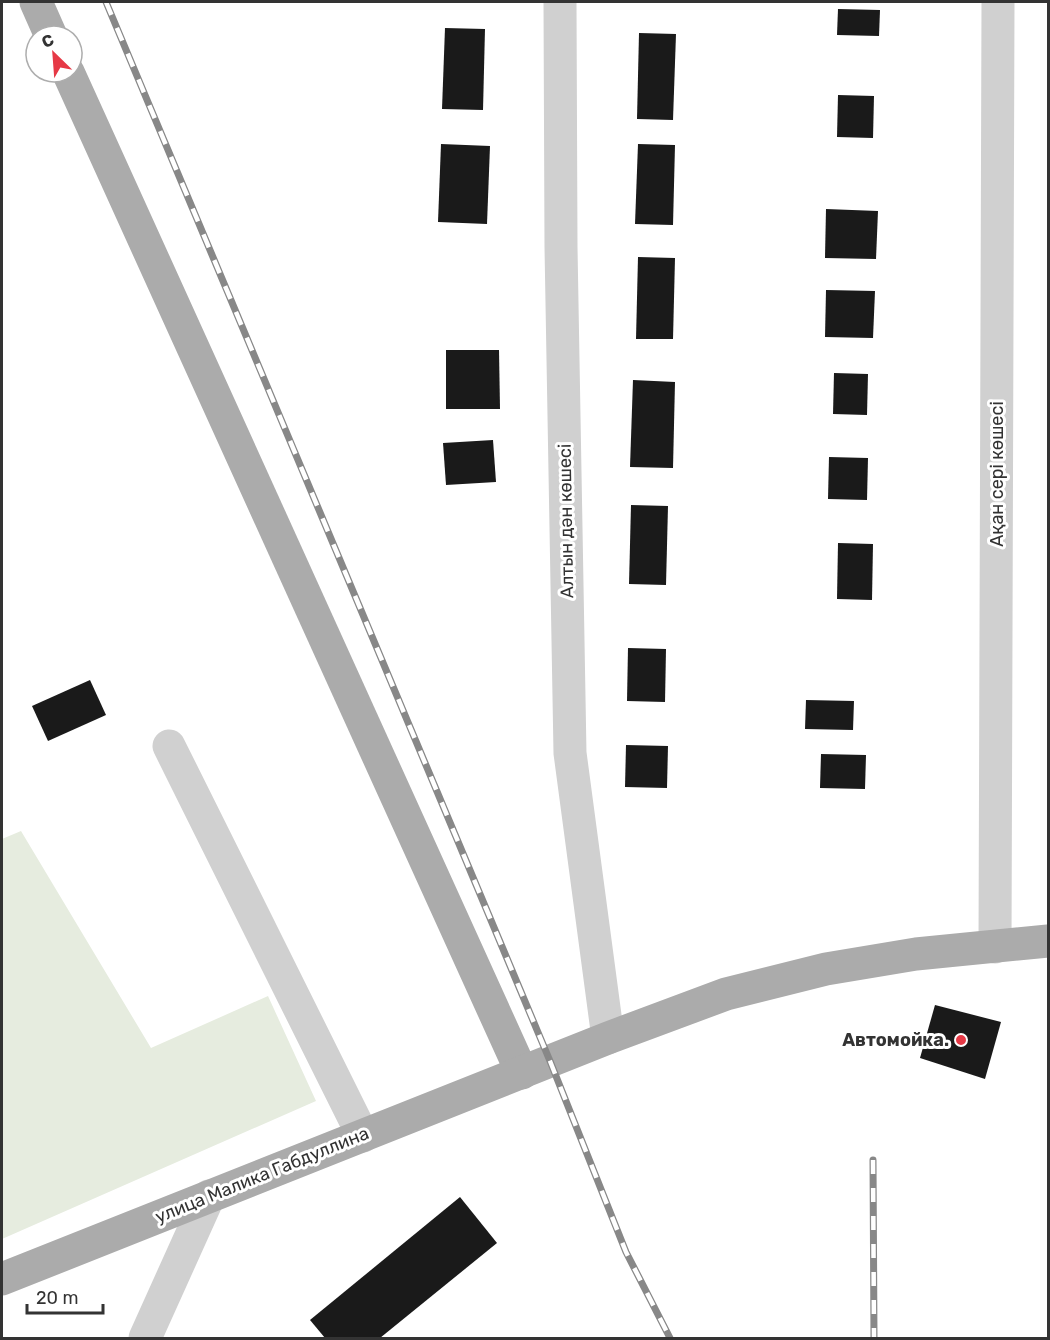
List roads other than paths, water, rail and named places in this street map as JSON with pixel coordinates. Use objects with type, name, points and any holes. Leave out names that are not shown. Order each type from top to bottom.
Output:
[{"type":"main road","points":[[36,2],[46,24]]},
{"type":"main road","points":[[73,84],[522,1073]]},
{"type":"main road","points":[[608,1038],[726,994],[826,969],[916,954],[1048,942]]},
{"type":"main road","name":"улица Малика Габдуллина","points":[[2,1279],[608,1038]]},
{"type":"street","name":"Алтын дән көшесі","points":[[560,2],[570,753],[608,1038]]},
{"type":"street","name":"Ақан сері көшесі","points":[[995,947],[998,2]]},
{"type":"street","points":[[169,746],[363,1136]]},
{"type":"street","points":[[144,1338],[209,1196]]},
{"type":"railway","points":[[106,2],[550,1061],[626,1252],[670,1338]]},
{"type":"railway","points":[[873,1160],[874,1338]]},
{"type":"place","name":"Автомойка.","points":[[961,1040]]}]
